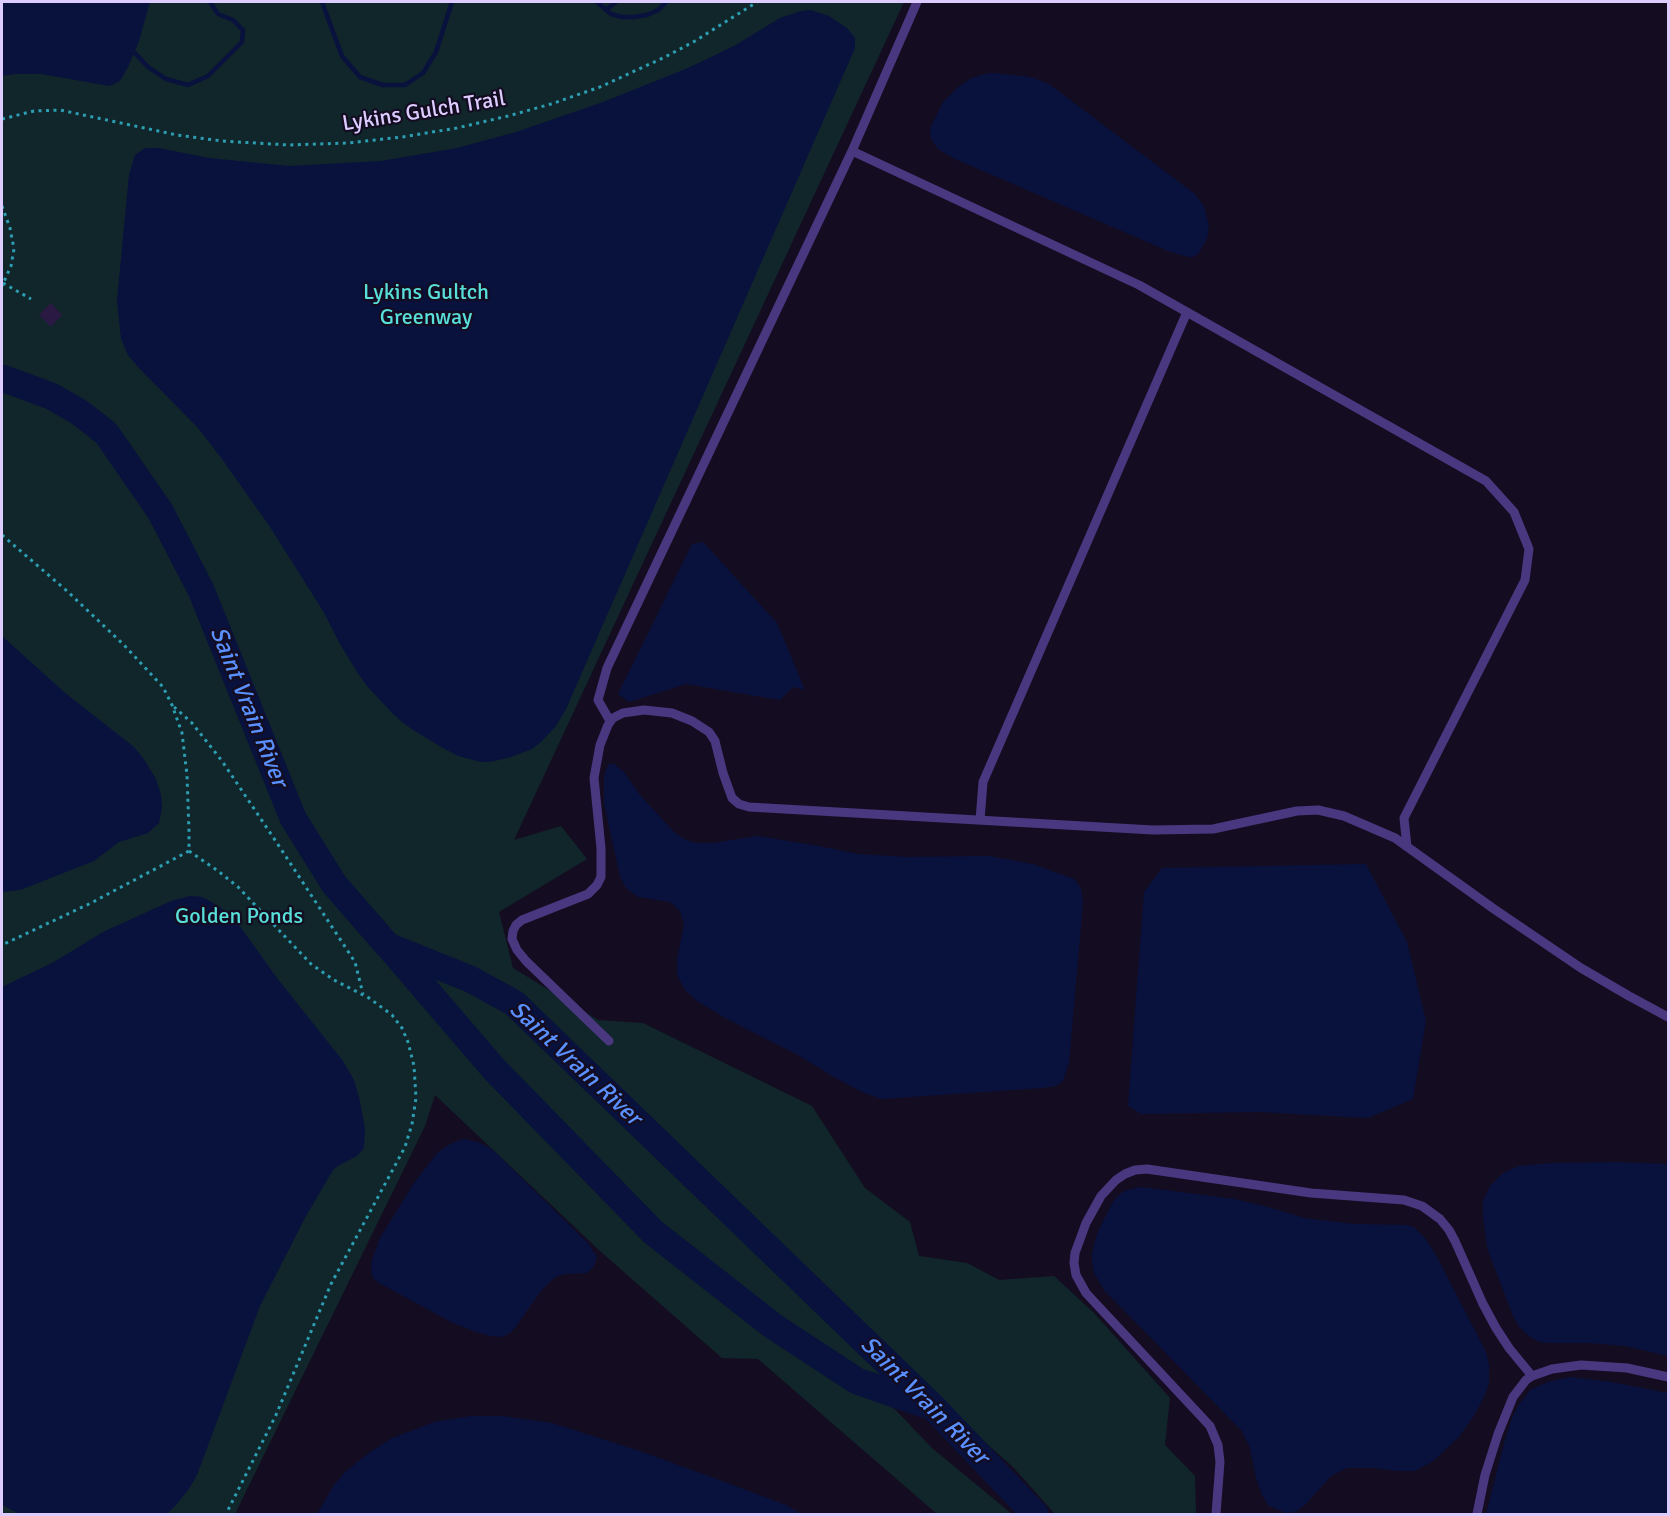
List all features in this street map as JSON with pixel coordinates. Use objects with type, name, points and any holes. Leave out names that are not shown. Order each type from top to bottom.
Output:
[{"type":"lane","points":[[610,722],[598,700],[607,668],[852,151],[917,2]]},
{"type":"lane","points":[[852,151],[1139,285],[1486,481],[1514,512],[1529,549],[1526,580],[1404,818],[1407,847]]},
{"type":"lane","points":[[980,820],[983,782],[1187,312]]},
{"type":"lane","points":[[609,1041],[526,961],[512,939],[516,925],[522,920],[588,894],[595,889],[601,872],[601,848],[594,787],[600,746],[610,722],[623,713],[638,710],[672,713],[705,728],[715,741],[730,794],[743,806],[1153,830],[1213,829],[1297,811],[1318,810],[1336,814],[1383,832],[1581,968],[1668,1017]]},
{"type":"lane","points":[[1216,1515],[1221,1462],[1218,1445],[1210,1426],[1086,1293],[1076,1275],[1075,1253],[1086,1222],[1107,1190],[1116,1180],[1130,1171],[1147,1169],[1311,1193],[1404,1200],[1422,1206],[1440,1220],[1452,1236],[1496,1328],[1532,1376]]},
{"type":"lane","points":[[1477,1515],[1485,1475],[1507,1410],[1519,1387],[1532,1376],[1552,1369],[1581,1365],[1627,1368],[1668,1377]]},
{"type":"path","name":"Lykins Gulch Trail","points":[[2,119],[34,111],[60,110],[177,135],[222,141],[289,145],[348,143],[402,137],[508,116],[600,87],[665,57],[757,2]]},
{"type":"path","points":[[2,206],[14,249],[11,266],[2,284],[31,298]]},
{"type":"path","points":[[2,536],[67,591],[124,645],[161,685],[172,705],[182,733],[189,802],[189,851]]},
{"type":"path","points":[[172,705],[192,723],[222,761],[271,834],[355,962],[363,994]]},
{"type":"path","points":[[2,945],[91,903],[189,851]]},
{"type":"path","points":[[189,851],[238,887],[310,964],[334,980],[381,1005],[392,1015],[402,1028],[408,1042],[414,1066],[416,1098],[411,1131],[405,1147],[331,1284],[276,1415],[226,1515]]},
{"type":"green space","name":"Golden Ponds","points":[[2,2],[904,2],[514,840],[561,826],[587,859],[499,912],[513,968],[598,1020],[643,1023],[812,1106],[865,1188],[910,1222],[919,1256],[967,1263],[999,1280],[1054,1276],[1094,1313],[1170,1398],[1165,1445],[1195,1476],[1196,1514],[1055,1514],[1013,1467],[944,1406],[520,1001],[471,972],[468,982],[513,1006],[907,1391],[861,1376],[776,1320],[657,1228],[498,1066],[457,1020],[454,1029],[648,1235],[766,1329],[856,1387],[884,1398],[932,1448],[1012,1514],[937,1514],[758,1359],[722,1358],[600,1251],[435,1095],[425,1126],[235,1514],[2,1514]]},
{"type":"shaded area","points":[[2,2],[150,2],[139,41],[128,67],[120,81],[110,86],[41,74],[2,76]]},
{"type":"shaded area","name":"Lykins Gultch Greenway","points":[[811,10],[829,16],[847,28],[855,38],[855,48],[566,709],[556,726],[532,749],[490,762],[458,756],[402,722],[368,687],[270,527],[222,459],[198,428],[128,355],[121,339],[117,300],[129,175],[135,155],[145,148],[159,148],[209,158],[289,166],[381,161],[457,148],[516,132],[603,102],[688,68],[734,46],[780,18]]},
{"type":"shaded area","points":[[992,73],[1034,78],[1049,84],[1195,194],[1204,206],[1209,226],[1207,239],[1198,254],[1188,257],[1168,251],[953,158],[938,149],[931,139],[930,129],[943,102],[970,79]]},
{"type":"shaded area","points":[[703,542],[777,623],[805,690],[793,687],[780,700],[686,684],[629,702],[618,694],[692,544]]},
{"type":"shaded area","points":[[2,636],[64,692],[134,747],[156,779],[162,808],[159,823],[148,833],[119,842],[94,861],[20,890],[2,892]]},
{"type":"shaded area","points":[[609,764],[614,764],[624,772],[640,795],[674,832],[696,843],[713,843],[758,836],[859,854],[906,857],[988,856],[1033,864],[1074,879],[1081,888],[1083,903],[1069,1063],[1063,1081],[1056,1086],[1042,1088],[881,1099],[862,1092],[697,1001],[685,990],[677,975],[677,960],[684,924],[680,911],[670,902],[638,897],[626,888],[620,877],[604,803],[604,778]]},
{"type":"shaded area","points":[[1366,864],[1407,942],[1426,1021],[1413,1099],[1368,1118],[1260,1112],[1141,1114],[1128,1106],[1144,892],[1162,868]]},
{"type":"shaded area","points":[[190,896],[202,897],[213,903],[237,922],[277,978],[343,1061],[354,1080],[359,1097],[365,1128],[364,1148],[357,1156],[333,1170],[306,1216],[260,1306],[197,1475],[176,1505],[167,1514],[20,1514],[2,1505],[2,987],[54,962],[103,932],[171,901]]},
{"type":"shaded area","points":[[464,1139],[478,1142],[492,1149],[588,1243],[597,1257],[594,1266],[587,1273],[566,1274],[552,1280],[540,1292],[515,1328],[509,1334],[501,1337],[476,1332],[453,1323],[379,1283],[371,1273],[372,1260],[380,1238],[414,1183],[438,1152]]},
{"type":"shaded area","points":[[1617,1162],[1668,1164],[1668,1356],[1625,1346],[1549,1343],[1530,1337],[1519,1327],[1513,1316],[1487,1248],[1483,1201],[1490,1186],[1503,1173],[1518,1166]]},
{"type":"shaded area","points":[[1141,1187],[1235,1199],[1304,1218],[1354,1224],[1414,1227],[1425,1238],[1436,1255],[1486,1352],[1489,1365],[1489,1383],[1485,1395],[1459,1437],[1432,1462],[1415,1471],[1347,1468],[1331,1476],[1297,1511],[1286,1513],[1269,1506],[1262,1495],[1250,1448],[1242,1431],[1104,1290],[1094,1273],[1092,1253],[1097,1234],[1114,1200],[1127,1190]]},
{"type":"shaded area","points":[[1570,1377],[1668,1393],[1668,1514],[1486,1514],[1505,1440],[1518,1406],[1530,1390],[1548,1382]]},
{"type":"shaded area","points":[[471,1416],[502,1416],[552,1423],[637,1450],[725,1482],[786,1505],[801,1514],[317,1514],[334,1485],[345,1472],[392,1438],[434,1422]]},
{"type":"building","points":[[51,303],[62,315],[51,327],[39,315]]},
{"type":"waterway","points":[[135,53],[148,67],[166,79],[188,85],[208,76],[242,42],[243,30],[233,20],[218,14],[210,2]]},
{"type":"waterway","points":[[322,2],[342,56],[360,77],[383,85],[405,85],[423,73],[436,52],[452,2]]},
{"type":"waterway","points":[[597,2],[611,14],[622,17],[647,15],[658,10],[666,2]]},
{"type":"waterway","points":[[606,10],[616,2]]},
{"type":"waterway","name":"Saint Vrain River","points":[[2,378],[51,396],[79,412],[106,433],[160,511],[201,590],[293,818],[334,884],[388,946],[470,979],[514,1003],[933,1407],[1035,1514]]},
{"type":"waterway","points":[[391,949],[494,1069],[653,1232],[773,1326],[857,1381],[923,1404]]}]
